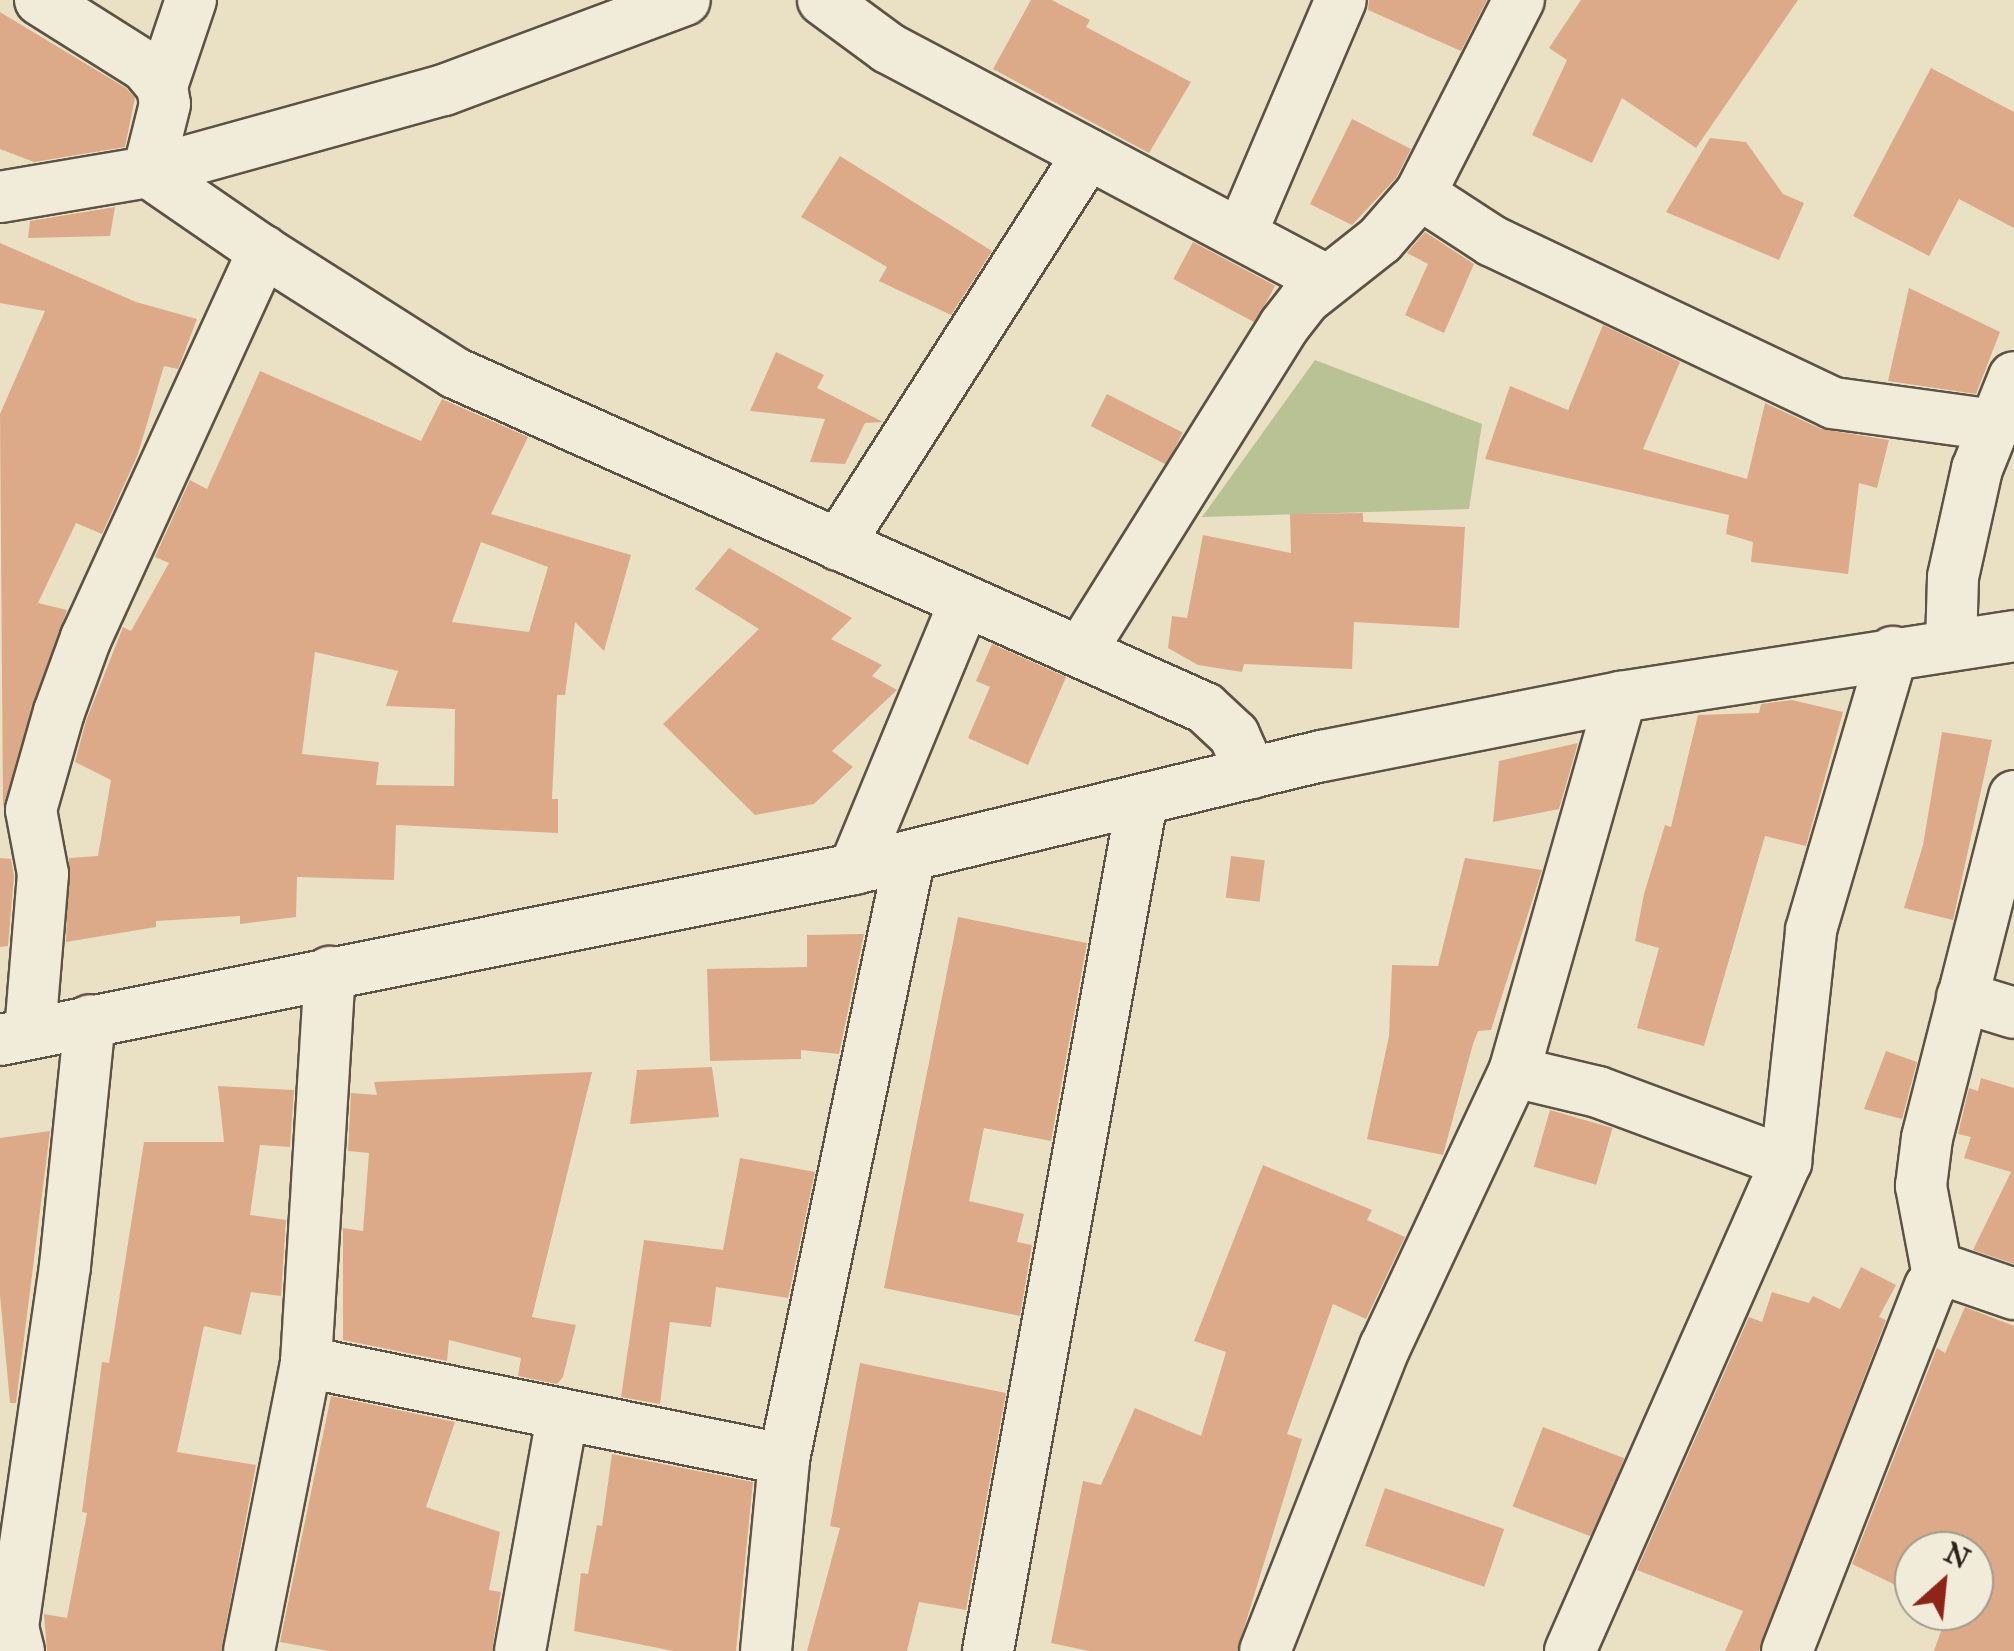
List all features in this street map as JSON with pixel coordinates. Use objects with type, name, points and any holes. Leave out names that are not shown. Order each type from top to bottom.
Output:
[{"type":"street","points":[[40,0],[145,66],[162,86]]},
{"type":"street","points":[[148,172],[165,104],[162,86],[192,0]]},
{"type":"street","points":[[0,197],[148,172],[444,90],[686,0]]},
{"type":"street","points":[[823,0],[888,48],[1327,280]]},
{"type":"street","points":[[1241,234],[1341,0]]},
{"type":"street","points":[[1081,651],[1284,326],[1327,280],[1380,240],[1420,194],[1518,0]]},
{"type":"street","points":[[838,545],[1088,154]]},
{"type":"street","points":[[148,172],[455,374],[1081,651],[1222,718],[1251,773]]},
{"type":"street","points":[[1420,194],[1492,241],[1832,402],[1994,425]]},
{"type":"street","points":[[263,251],[86,638],[59,712],[31,810],[43,874],[15,1036],[854,868],[1251,773],[1621,696],[2014,636]]},
{"type":"street","points":[[1951,644],[1953,577],[1977,468],[2014,376]]},
{"type":"street","points":[[854,868],[965,601]]},
{"type":"street","points":[[1570,1651],[1786,1162],[1812,930],[1893,652]]},
{"type":"street","points":[[1265,1651],[1385,1347],[1514,1072],[1621,696]]},
{"type":"street","points":[[1787,1651],[1938,1276],[1921,1186],[1962,997],[2014,796]]},
{"type":"street","points":[[988,1651],[1142,801]]},
{"type":"street","points":[[766,1651],[784,1459],[910,856]]},
{"type":"street","points":[[249,1651],[306,1362],[330,972]]},
{"type":"street","points":[[1962,997],[2014,1013]]},
{"type":"street","points":[[19,1651],[13,1628],[20,1437],[90,1020]]},
{"type":"street","points":[[1514,1072],[1598,1092],[1786,1162]]},
{"type":"street","points":[[1938,1276],[1953,1273],[2014,1294]]},
{"type":"street","points":[[306,1362],[784,1459]]},
{"type":"street","points":[[520,1651],[562,1417]]},
{"type":"green space","points":[[1315,360],[1482,424],[1469,509],[1202,517]]},
{"type":"building","points":[[1031,0],[1052,0],[1090,20],[1086,27],[1191,82],[1149,153],[993,69]]},
{"type":"building","points":[[1369,0],[1487,0],[1461,51],[1368,10]]},
{"type":"building","points":[[1581,0],[1798,0],[1696,148],[1622,98],[1592,163],[1532,135],[1567,60],[1549,48]]},
{"type":"building","points":[[0,12],[126,88],[135,98],[125,147],[34,162],[0,149]]},
{"type":"building","points":[[1931,68],[2014,112],[2014,228],[1959,199],[1929,256],[1853,216]]},
{"type":"building","points":[[1352,119],[1411,149],[1396,178],[1352,225],[1310,204]]},
{"type":"building","points":[[1710,138],[1746,142],[1783,194],[1804,203],[1779,260],[1666,212]]},
{"type":"building","points":[[840,156],[992,251],[951,315],[879,281],[887,267],[801,217]]},
{"type":"building","points":[[115,207],[110,236],[28,238],[30,221]]},
{"type":"building","points":[[1425,232],[1474,264],[1444,333],[1405,315],[1428,264],[1407,253]]},
{"type":"building","points":[[1193,242],[1275,286],[1255,323],[1173,279]]},
{"type":"building","points":[[0,243],[136,302],[197,319],[178,369],[164,366],[138,454],[102,534],[76,523],[38,603],[67,610],[3,807],[0,414],[45,311],[0,303]]},
{"type":"building","points":[[1909,288],[2000,332],[1976,394],[1888,381]]},
{"type":"building","points":[[1603,325],[1680,362],[1643,449],[1747,479],[1765,403],[1821,429],[1889,440],[1877,488],[1859,483],[1848,574],[1751,562],[1753,542],[1726,534],[1729,515],[1485,459],[1510,386],[1568,410]]},
{"type":"building","points":[[776,352],[824,375],[817,388],[883,422],[865,423],[845,464],[810,462],[825,419],[750,411]]},
{"type":"building","points":[[260,371],[421,441],[442,399],[528,437],[491,514],[631,555],[604,651],[575,622],[565,695],[557,695],[552,799],[558,799],[558,833],[396,825],[394,880],[297,877],[296,917],[240,924],[240,916],[156,921],[156,927],[66,942],[69,858],[98,856],[111,780],[75,762],[86,721],[123,627],[131,631],[169,563],[155,557],[190,480],[207,489]],"holes":[[[481,542],[548,567],[529,632],[452,622]],[[315,652],[398,671],[386,706],[455,709],[454,786],[376,785],[379,762],[302,754]]]},
{"type":"building","points":[[1107,394],[1183,433],[1166,465],[1091,426]]},
{"type":"building","points":[[1363,513],[1363,522],[1465,527],[1459,628],[1354,622],[1352,669],[1244,664],[1242,672],[1198,665],[1168,648],[1172,616],[1187,618],[1203,535],[1291,553],[1290,514]]},
{"type":"building","points":[[729,548],[852,618],[831,639],[882,665],[872,676],[897,690],[832,751],[853,767],[814,804],[755,815],[663,724],[759,629],[695,589]]},
{"type":"building","points":[[992,644],[1066,677],[1028,765],[968,738],[990,687],[976,681]]},
{"type":"building","points":[[1792,700],[1843,712],[1806,846],[1765,836],[1704,1046],[1637,1028],[1659,948],[1635,941],[1644,894],[1665,825],[1671,827],[1698,715],[1759,713],[1761,704]]},
{"type":"building","points":[[1942,732],[1992,740],[1953,920],[1904,908],[1923,845]]},
{"type":"building","points":[[1578,743],[1559,809],[1493,822],[1499,761]]},
{"type":"building","points":[[1231,856],[1265,860],[1260,902],[1226,898]]},
{"type":"building","points":[[0,858],[11,859],[14,876],[8,946],[0,947]]},
{"type":"building","points":[[1465,858],[1542,870],[1491,1030],[1478,1031],[1473,1044],[1443,1155],[1367,1139],[1389,1036],[1392,965],[1438,966]]},
{"type":"building","points":[[958,917],[1087,943],[1051,1141],[984,1128],[969,1201],[1024,1214],[1017,1242],[1032,1245],[1020,1316],[884,1288]]},
{"type":"building","points":[[864,934],[839,1054],[801,1050],[801,1059],[710,1061],[707,969],[807,967],[807,935]]},
{"type":"building","points":[[1886,1051],[1917,1062],[1902,1119],[1864,1109]]},
{"type":"building","points":[[712,1067],[719,1117],[630,1124],[637,1070]]},
{"type":"building","points":[[592,1072],[532,1317],[576,1325],[563,1377],[557,1384],[518,1376],[521,1358],[449,1340],[447,1361],[343,1340],[343,1228],[363,1231],[369,1153],[348,1151],[351,1093],[377,1095],[374,1082]]},
{"type":"building","points":[[1981,1078],[2014,1088],[2014,1264],[1973,1250],[2011,1172],[1964,1158],[1971,1137],[1958,1134],[1969,1088],[1978,1091]]},
{"type":"building","points":[[218,1086],[294,1090],[290,1147],[260,1145],[250,1215],[286,1220],[281,1296],[251,1292],[241,1335],[204,1326],[177,1452],[256,1465],[221,1651],[47,1651],[44,1614],[67,1618],[87,1513],[82,1512],[102,1362],[109,1363],[144,1142],[224,1142]]},
{"type":"building","points":[[1550,1110],[1612,1128],[1596,1185],[1534,1167]]},
{"type":"building","points":[[50,1131],[16,1403],[10,1403],[0,1295],[0,1138]]},
{"type":"building","points":[[740,1158],[815,1172],[788,1298],[716,1287],[711,1327],[670,1322],[660,1404],[621,1397],[644,1240],[723,1250]]},
{"type":"building","points":[[1263,1165],[1372,1210],[1367,1220],[1405,1237],[1366,1319],[1333,1304],[1287,1434],[1302,1439],[1237,1651],[1089,1651],[1051,1643],[1083,1481],[1101,1485],[1135,1408],[1201,1436],[1226,1352],[1194,1341]]},
{"type":"building","points":[[1861,1267],[1896,1285],[1879,1317],[1886,1320],[1759,1651],[1725,1651],[1743,1611],[1637,1570],[1749,1317],[1762,1322],[1772,1292],[1809,1303],[1813,1296],[1840,1309]]},
{"type":"building","points":[[1965,1307],[2014,1326],[2014,1651],[1934,1651],[1941,1631],[1994,1631],[1994,1531],[1894,1531],[1894,1584],[1852,1564],[1937,1348],[1945,1353]]},
{"type":"building","points":[[860,1363],[1006,1393],[966,1610],[919,1602],[907,1651],[807,1651],[840,1528],[830,1526]]},
{"type":"building","points":[[331,1396],[455,1422],[426,1507],[500,1532],[489,1590],[501,1592],[492,1651],[329,1651],[280,1642]]},
{"type":"building","points":[[1543,1427],[1624,1458],[1594,1538],[1513,1506]]},
{"type":"building","points":[[612,1454],[753,1482],[736,1651],[673,1651],[574,1631],[581,1573],[588,1574],[597,1525],[602,1526]]},
{"type":"building","points":[[1385,1488],[1504,1529],[1484,1587],[1365,1546]]}]
